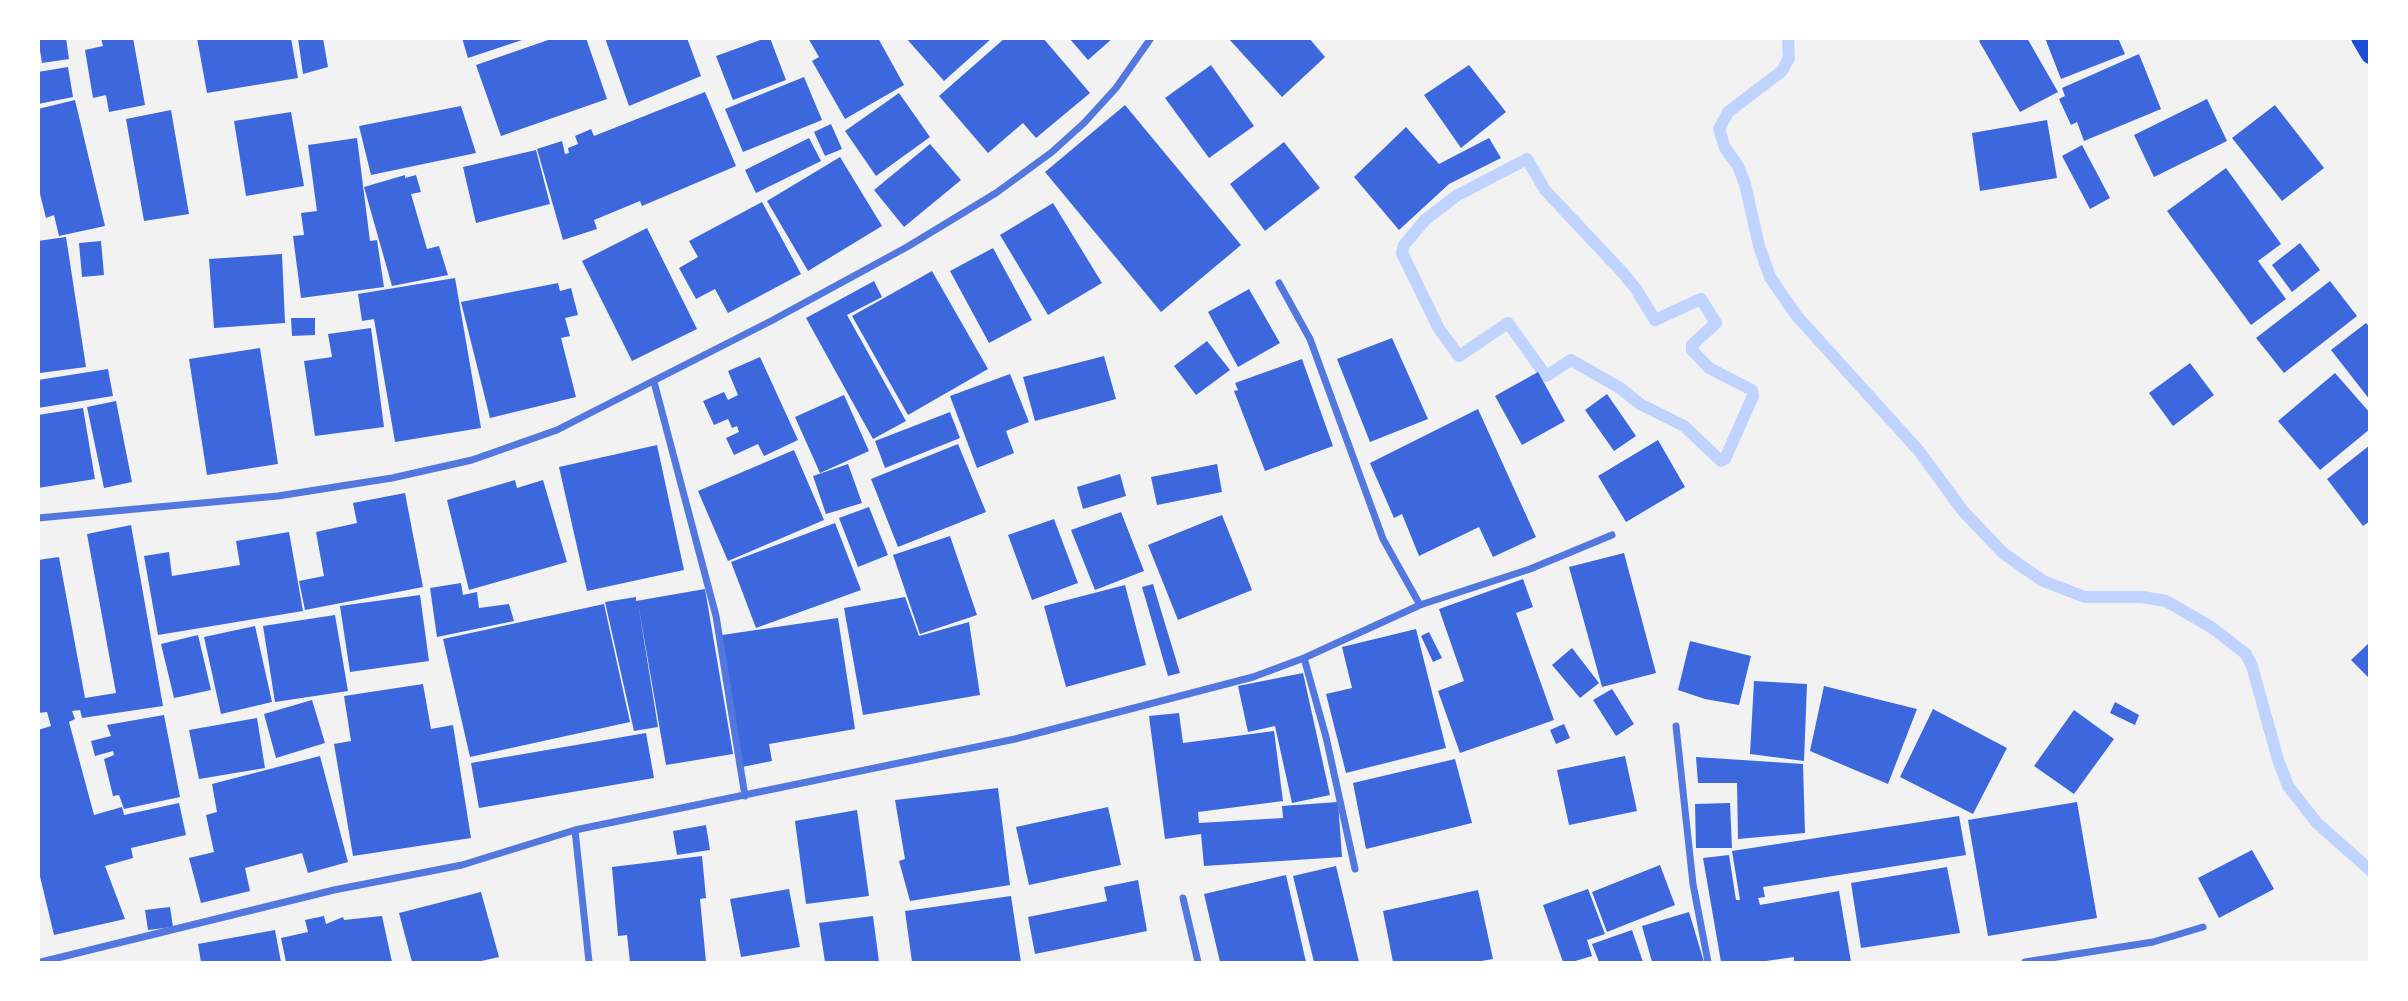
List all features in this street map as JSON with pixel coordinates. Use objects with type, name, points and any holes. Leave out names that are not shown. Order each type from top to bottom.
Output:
[{"type":"main road","points":[[2360,38],[2370,55]]},
{"type":"street","points":[[38,518],[278,496],[392,478],[472,460],[557,430],[654,382],[908,247],[996,193],[1052,152],[1084,123],[1116,88],[1151,38]]},
{"type":"street","points":[[1279,283],[1310,339],[1383,539],[1420,605]]},
{"type":"street","points":[[654,382],[716,616],[745,796]]},
{"type":"street","points":[[41,962],[321,893],[462,865],[575,830],[1015,738],[1253,677],[1304,658],[1420,605],[1530,569],[1612,535]]},
{"type":"street","points":[[1304,658],[1326,737],[1355,869]]},
{"type":"street","points":[[1676,726],[1693,884],[1708,962]]},
{"type":"street","points":[[575,830],[589,962]]},
{"type":"street","points":[[1183,898],[1198,962]]},
{"type":"street","points":[[2025,962],[2153,942],[2203,927]]},
{"type":"building","points":[[38,38],[66,38],[69,59],[42,63]]},
{"type":"building","points":[[101,38],[133,38],[145,105],[109,112],[106,95],[93,98],[85,50],[103,46]]},
{"type":"building","points":[[197,38],[291,38],[298,78],[207,93]]},
{"type":"building","points":[[298,38],[323,38],[328,67],[303,74]]},
{"type":"building","points":[[462,38],[525,38],[525,39],[468,58]]},
{"type":"building","points":[[554,38],[586,38],[607,99],[501,136],[476,65]]},
{"type":"building","points":[[605,38],[687,38],[701,76],[629,106]]},
{"type":"building","points":[[770,38],[786,80],[733,100],[716,56]]},
{"type":"building","points":[[808,38],[878,38],[904,85],[845,119],[812,61],[819,57]]},
{"type":"building","points":[[906,38],[992,38],[944,81]]},
{"type":"building","points":[[1005,38],[1043,38],[1090,93],[1036,138],[1023,123],[988,153],[939,96]]},
{"type":"building","points":[[1069,38],[1113,38],[1088,60]]},
{"type":"building","points":[[1228,38],[1309,38],[1325,57],[1282,97]]},
{"type":"building","points":[[1983,38],[2027,38],[2058,92],[2020,112],[1979,41]]},
{"type":"building","points":[[2045,38],[2118,38],[2125,54],[2061,79]]},
{"type":"building","points":[[2139,54],[2161,109],[2084,141],[2077,122],[2071,125],[2059,99],[2065,96],[2062,88]]},
{"type":"building","points":[[1211,65],[1254,126],[1209,158],[1165,98]]},
{"type":"building","points":[[1469,65],[1506,112],[1461,148],[1424,95]]},
{"type":"building","points":[[68,67],[73,97],[38,104],[38,72]]},
{"type":"building","points":[[804,77],[822,120],[743,152],[725,109]]},
{"type":"building","points":[[705,92],[736,166],[642,206],[640,201],[594,220],[597,229],[563,240],[537,149],[562,141],[565,154],[569,153],[568,148],[578,144],[575,136],[591,129],[594,136]]},
{"type":"building","points":[[899,93],[930,137],[876,176],[845,131]]},
{"type":"building","points":[[2207,99],[2227,141],[2154,177],[2134,135]]},
{"type":"building","points":[[75,100],[105,226],[59,236],[54,215],[46,218],[38,186],[38,109]]},
{"type":"building","points":[[1125,105],[1241,245],[1161,312],[1045,172]]},
{"type":"building","points":[[2275,105],[2324,168],[2282,201],[2232,138]]},
{"type":"building","points":[[461,106],[476,153],[371,175],[359,126]]},
{"type":"building","points":[[171,110],[189,214],[144,221],[126,119]]},
{"type":"building","points":[[291,112],[304,186],[246,196],[234,121]]},
{"type":"building","points":[[2047,120],[2057,178],[1980,191],[1972,133]]},
{"type":"building","points":[[831,124],[842,149],[825,156],[814,132]]},
{"type":"building","points":[[1406,127],[1439,164],[1489,138],[1501,158],[1449,184],[1399,230],[1354,177]]},
{"type":"building","points":[[357,138],[370,241],[377,240],[384,287],[301,298],[293,236],[304,235],[301,213],[317,211],[308,145]]},
{"type":"building","points":[[809,138],[821,161],[756,193],[745,170]]},
{"type":"building","points":[[1284,142],[1320,188],[1265,231],[1230,184]]},
{"type":"building","points":[[930,144],[961,180],[904,227],[874,190]]},
{"type":"building","points":[[2082,145],[2110,198],[2090,209],[2062,156]]},
{"type":"building","points":[[536,150],[550,204],[476,223],[463,167]]},
{"type":"building","points":[[840,157],[882,226],[808,271],[767,201]]},
{"type":"building","points":[[2226,168],[2281,244],[2258,261],[2286,299],[2251,325],[2167,211]]},
{"type":"building","points":[[405,175],[405,178],[416,175],[421,192],[411,194],[427,249],[439,246],[448,275],[392,286],[364,187]]},
{"type":"building","points":[[762,202],[801,274],[728,313],[715,289],[696,299],[679,268],[698,257],[689,241]]},
{"type":"building","points":[[1053,203],[1102,283],[1048,315],[1000,235]]},
{"type":"building","points":[[647,228],[697,329],[632,361],[582,261]]},
{"type":"building","points":[[66,237],[86,367],[40,373],[38,241]]},
{"type":"building","points":[[101,241],[104,275],[82,277],[79,243]]},
{"type":"building","points":[[2300,243],[2320,270],[2292,292],[2272,265]]},
{"type":"building","points":[[993,248],[1032,320],[989,343],[950,271]]},
{"type":"building","points":[[282,254],[285,323],[214,328],[209,259]]},
{"type":"building","points":[[932,271],[988,369],[908,415],[852,316]]},
{"type":"building","points":[[455,278],[481,428],[395,442],[374,319],[362,321],[358,294]]},
{"type":"building","points":[[874,281],[882,297],[847,315],[906,421],[873,439],[806,318]]},
{"type":"building","points":[[2330,281],[2357,316],[2284,373],[2256,338]]},
{"type":"building","points":[[558,283],[560,291],[571,288],[578,315],[565,318],[570,336],[561,338],[576,397],[490,418],[461,302]]},
{"type":"building","points":[[1249,289],[1280,343],[1238,367],[1208,312]]},
{"type":"building","points":[[291,318],[315,318],[315,335],[292,336]]},
{"type":"building","points":[[2366,323],[2370,327],[2370,400],[2331,350]]},
{"type":"building","points":[[371,328],[384,427],[315,436],[304,361],[332,357],[328,334]]},
{"type":"building","points":[[1392,338],[1428,419],[1370,442],[1337,359]]},
{"type":"building","points":[[1207,341],[1230,370],[1196,395],[1174,366]]},
{"type":"building","points":[[260,348],[278,464],[207,475],[189,359]]},
{"type":"building","points":[[1104,356],[1116,399],[1035,421],[1023,377]]},
{"type":"building","points":[[760,357],[798,440],[764,456],[758,444],[734,455],[726,438],[739,432],[737,426],[732,428],[728,419],[714,425],[703,401],[724,392],[728,400],[738,395],[728,371]]},
{"type":"building","points":[[1302,359],[1333,446],[1265,471],[1234,391],[1238,390],[1235,383]]},
{"type":"building","points":[[2190,363],[2214,395],[2173,426],[2149,393]]},
{"type":"building","points":[[108,369],[113,396],[38,408],[38,380]]},
{"type":"building","points":[[1538,372],[1565,421],[1522,445],[1495,396]]},
{"type":"building","points":[[2335,373],[2370,413],[2370,429],[2320,470],[2278,421]]},
{"type":"building","points":[[1010,374],[1029,422],[1006,431],[1014,453],[977,468],[950,396]]},
{"type":"building","points":[[1607,394],[1636,436],[1614,451],[1585,410]]},
{"type":"building","points":[[844,395],[869,451],[820,473],[795,417]]},
{"type":"building","points":[[116,401],[132,482],[104,488],[87,407]]},
{"type":"building","points":[[83,408],[95,479],[38,488],[38,415]]},
{"type":"building","points":[[1478,409],[1536,537],[1493,557],[1479,527],[1419,556],[1402,514],[1394,518],[1370,463]]},
{"type":"building","points":[[950,412],[960,438],[885,468],[875,441]]},
{"type":"building","points":[[1658,440],[1685,487],[1626,522],[1598,476]]},
{"type":"building","points":[[958,444],[986,512],[898,547],[871,479]]},
{"type":"building","points":[[657,445],[684,570],[587,591],[559,467]]},
{"type":"building","points":[[2370,445],[2370,521],[2363,526],[2327,479]]},
{"type":"building","points":[[794,450],[824,520],[728,561],[698,491]]},
{"type":"building","points":[[848,464],[862,503],[826,514],[813,476]]},
{"type":"building","points":[[1217,464],[1222,492],[1157,505],[1151,477]]},
{"type":"building","points":[[1120,474],[1126,496],[1083,509],[1077,487]]},
{"type":"building","points":[[515,480],[517,488],[543,480],[567,562],[469,590],[447,500]]},
{"type":"building","points":[[405,493],[423,587],[305,610],[299,581],[324,576],[316,532],[357,523],[353,503]]},
{"type":"building","points":[[869,507],[888,555],[858,567],[839,518]]},
{"type":"building","points":[[1121,512],[1144,571],[1095,590],[1071,530]]},
{"type":"building","points":[[1222,515],[1252,590],[1178,620],[1148,545]]},
{"type":"building","points":[[1054,519],[1078,583],[1032,600],[1008,535]]},
{"type":"building","points":[[835,523],[861,590],[756,628],[731,562]]},
{"type":"building","points":[[131,525],[163,706],[82,718],[80,710],[72,711],[75,719],[69,722],[94,815],[122,807],[124,815],[179,803],[186,835],[131,848],[133,858],[105,866],[125,919],[54,935],[38,868],[38,730],[51,726],[47,712],[38,713],[38,560],[59,557],[85,698],[116,693],[87,534]]},
{"type":"building","points":[[289,532],[303,611],[158,635],[144,556],[169,552],[172,576],[240,565],[236,541]]},
{"type":"building","points":[[950,536],[977,615],[920,634],[893,555]]},
{"type":"building","points":[[1624,553],[1656,673],[1602,687],[1569,567]]},
{"type":"building","points":[[1523,579],[1533,607],[1516,613],[1554,720],[1460,753],[1438,691],[1464,681],[1439,609]]},
{"type":"building","points":[[461,583],[463,595],[477,592],[479,608],[509,604],[514,621],[437,637],[430,588]]},
{"type":"building","points":[[1153,584],[1180,673],[1168,676],[1142,587]]},
{"type":"building","points":[[1125,585],[1146,665],[1066,687],[1044,606]]},
{"type":"building","points":[[705,589],[733,754],[666,765],[638,603],[658,727],[634,731],[605,602],[636,597],[636,601]]},
{"type":"building","points":[[420,595],[429,661],[350,672],[340,606]]},
{"type":"building","points":[[905,597],[919,636],[969,622],[980,695],[863,715],[844,608]]},
{"type":"building","points":[[604,604],[630,722],[470,757],[443,639]]},
{"type":"building","points":[[335,615],[348,691],[275,702],[263,626]]},
{"type":"building","points":[[838,618],[855,729],[769,744],[772,761],[742,767],[722,635]]},
{"type":"building","points":[[255,626],[272,702],[221,714],[204,637]]},
{"type":"building","points":[[1416,629],[1446,748],[1346,773],[1326,694],[1352,688],[1342,647]]},
{"type":"building","points":[[1429,632],[1442,658],[1433,662],[1421,636]]},
{"type":"building","points":[[198,635],[211,690],[174,698],[161,644]]},
{"type":"building","points":[[1690,641],[1751,656],[1739,705],[1705,699],[1678,690]]},
{"type":"building","points":[[2370,642],[2370,679],[2351,660]]},
{"type":"building","points":[[1572,648],[1599,683],[1580,698],[1552,665]]},
{"type":"building","points":[[1303,673],[1330,795],[1292,803],[1275,726],[1248,732],[1238,686]]},
{"type":"building","points":[[1754,681],[1807,684],[1804,761],[1750,754]]},
{"type":"building","points":[[423,684],[431,729],[453,725],[471,838],[353,856],[334,744],[351,741],[344,696]]},
{"type":"building","points":[[1824,686],[1917,709],[1888,784],[1810,751]]},
{"type":"building","points":[[1612,689],[1634,724],[1616,736],[1593,700]]},
{"type":"building","points":[[312,700],[325,743],[276,758],[264,714]]},
{"type":"building","points":[[2115,702],[2139,715],[2135,725],[2110,713]]},
{"type":"building","points":[[1933,709],[2007,748],[1973,814],[1900,777]]},
{"type":"building","points":[[2074,710],[2114,739],[2074,794],[2034,766]]},
{"type":"building","points":[[1179,713],[1183,743],[1274,731],[1283,801],[1198,812],[1199,823],[1283,818],[1282,806],[1338,802],[1342,857],[1204,866],[1201,834],[1165,839],[1149,716]]},
{"type":"building","points":[[164,715],[180,797],[124,809],[119,795],[113,796],[104,759],[114,755],[113,751],[95,756],[91,741],[111,736],[107,725]]},
{"type":"building","points":[[257,718],[265,768],[199,779],[189,730]]},
{"type":"building","points":[[1564,724],[1570,738],[1556,744],[1550,730]]},
{"type":"building","points":[[646,733],[654,778],[479,808],[471,763]]},
{"type":"building","points":[[320,756],[348,862],[308,873],[302,853],[245,868],[250,891],[201,903],[189,858],[214,852],[206,815],[217,812],[212,784]]},
{"type":"building","points":[[1625,756],[1637,811],[1569,825],[1557,770]]},
{"type":"building","points":[[1696,757],[1803,764],[1805,833],[1738,839],[1737,783],[1698,783]]},
{"type":"building","points":[[1455,759],[1472,823],[1366,849],[1353,783]]},
{"type":"building","points":[[998,788],[1010,885],[910,901],[899,861],[905,859],[895,800]]},
{"type":"building","points":[[2077,802],[2097,918],[1988,936],[1968,820]]},
{"type":"building","points":[[1730,803],[1732,848],[1696,848],[1695,804]]},
{"type":"building","points":[[1108,807],[1121,865],[1029,885],[1016,827]]},
{"type":"building","points":[[857,810],[869,896],[806,904],[795,821]]},
{"type":"building","points":[[1959,816],[1966,855],[1763,887],[1765,897],[1758,898],[1760,905],[1839,891],[1851,962],[1794,962],[1794,957],[1759,962],[1721,962],[1703,858],[1729,855],[1736,900],[1740,900],[1732,851]]},
{"type":"building","points":[[706,825],[710,850],[677,855],[673,831]]},
{"type":"building","points":[[2252,850],[2274,889],[2219,918],[2198,878]]},
{"type":"building","points":[[702,856],[706,898],[700,899],[706,962],[630,962],[627,935],[618,936],[612,867]]},
{"type":"building","points":[[1660,865],[1675,905],[1607,932],[1592,892]]},
{"type":"building","points":[[1336,866],[1359,962],[1314,962],[1293,876]]},
{"type":"building","points":[[1947,867],[1960,933],[1861,948],[1851,883]]},
{"type":"building","points":[[1286,875],[1306,962],[1220,962],[1204,894]]},
{"type":"building","points":[[1138,880],[1147,931],[1035,954],[1028,917],[1107,901],[1104,887]]},
{"type":"building","points":[[789,889],[800,947],[741,957],[730,899]]},
{"type":"building","points":[[1588,889],[1605,934],[1587,940],[1592,956],[1563,962],[1543,905]]},
{"type":"building","points":[[1478,890],[1493,959],[1475,962],[1393,962],[1383,911]]},
{"type":"building","points":[[481,892],[499,957],[477,962],[412,962],[399,913]]},
{"type":"building","points":[[1011,896],[1021,962],[912,962],[905,911]]},
{"type":"building","points":[[170,907],[173,927],[148,930],[145,910]]},
{"type":"building","points":[[1689,912],[1704,962],[1652,962],[1642,926]]},
{"type":"building","points":[[324,916],[326,924],[343,917],[344,920],[382,916],[392,962],[286,962],[281,938],[308,932],[305,920]]},
{"type":"building","points":[[873,916],[879,962],[825,962],[819,923]]},
{"type":"building","points":[[275,930],[281,962],[201,962],[198,944]]},
{"type":"building","points":[[1632,930],[1643,962],[1599,962],[1592,944]]},
{"type":"waterway","points":[[1788,38],[1789,58],[1782,71],[1728,112],[1719,129],[1725,148],[1738,166],[1745,184],[1759,246],[1770,277],[1796,315],[1919,451],[1963,511],[2003,553],[2043,581],[2085,597],[2142,597],[2166,601],[2211,627],[2246,654],[2288,786],[2317,823],[2370,870]]},
{"type":"waterway","points":[[1527,159],[1545,190],[1623,273],[1655,320],[1701,299],[1716,323],[1692,345],[1692,350],[1709,368],[1752,390],[1753,396],[1725,459],[1721,461],[1684,426],[1640,404],[1620,388],[1571,360],[1546,376],[1508,323],[1459,356],[1439,329],[1402,253],[1404,245],[1425,220],[1456,196],[1527,159]]}]
